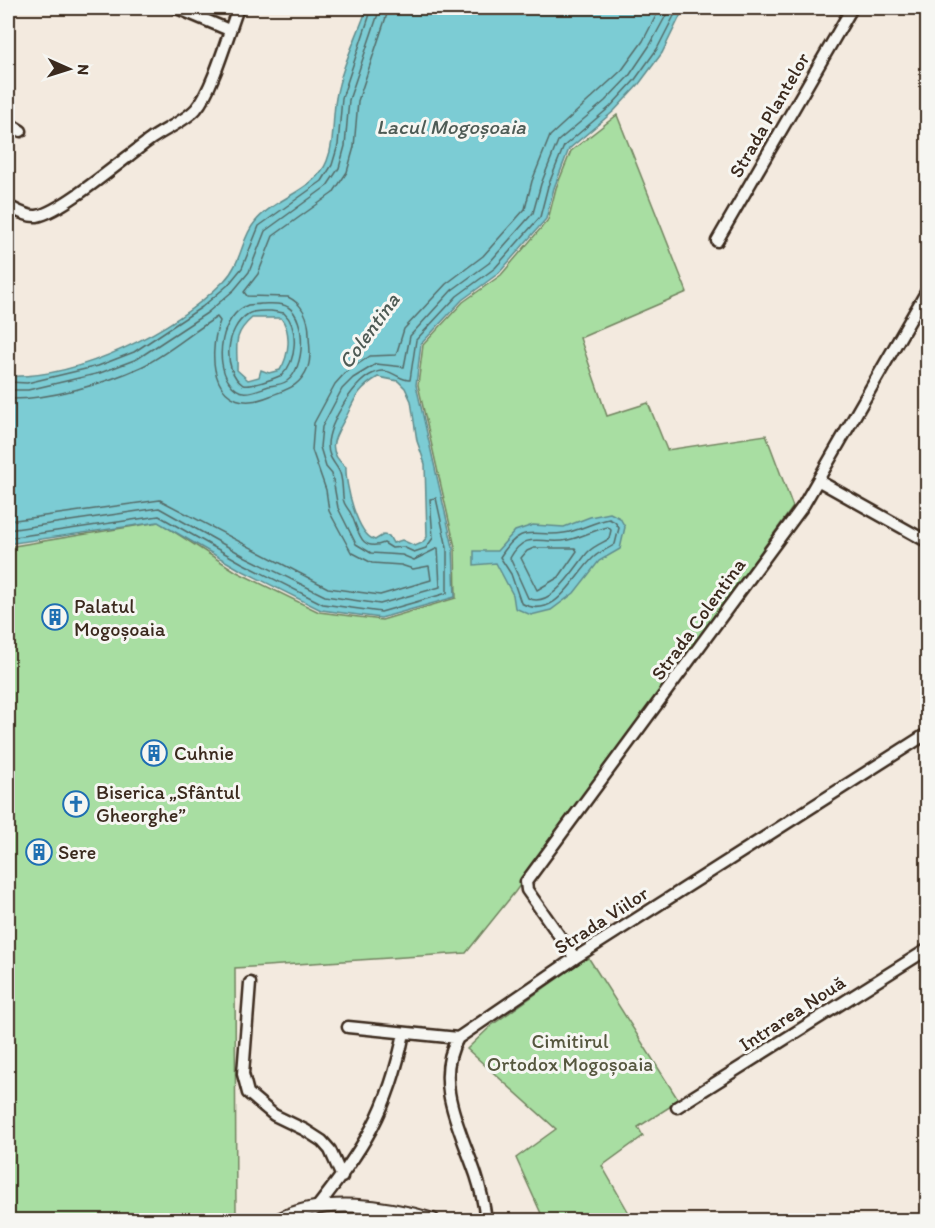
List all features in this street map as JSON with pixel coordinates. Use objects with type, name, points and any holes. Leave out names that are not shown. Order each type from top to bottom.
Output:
[{"type":"street","points":[[177,8],[229,30]]},
{"type":"street","points":[[8,206],[22,213],[37,216],[49,211],[190,114],[207,90],[238,8]]},
{"type":"street","name":"Strada Plantelor","points":[[717,241],[852,8]]},
{"type":"street","points":[[8,123],[21,130]]},
{"type":"street","name":"Strada Colentina","points":[[575,958],[527,890],[526,882],[803,507],[927,289]]},
{"type":"street","points":[[819,481],[927,542]]},
{"type":"street","name":"Strada Viilor","points":[[458,1038],[575,958],[927,733]]},
{"type":"street","name":"Intrarea Nouă","points":[[676,1107],[927,949]]},
{"type":"street","points":[[250,983],[243,1074],[248,1093],[274,1116],[305,1130],[322,1141],[330,1150],[342,1177]]},
{"type":"street","points":[[348,1027],[458,1038],[448,1058],[450,1099],[477,1178],[486,1221]]},
{"type":"street","points":[[315,1210],[342,1177],[370,1135],[385,1105],[405,1033]]},
{"type":"street","points":[[278,1221],[293,1214],[315,1210],[374,1206],[434,1221]]},
{"type":"green space","points":[[617,115],[687,292],[580,338],[607,416],[648,403],[667,450],[766,435],[793,507],[515,892],[466,953],[235,968],[236,1220],[8,1220],[8,547],[159,522],[237,572],[319,612],[382,620],[456,598],[455,547],[418,385],[423,345],[463,302],[501,275],[548,220],[556,188],[571,151]]},
{"type":"green space","name":"Cimitirul Ortodox Mogoșoaia","points":[[588,957],[679,1101],[638,1127],[643,1136],[602,1166],[633,1220],[544,1220],[516,1158],[556,1129],[467,1049],[492,1025]]},
{"type":"water","name":"Lacul Mogoșoaia","points":[[367,8],[684,8],[662,53],[639,84],[614,111],[569,149],[554,188],[546,219],[499,273],[462,300],[421,344],[416,385],[453,547],[455,597],[381,618],[321,610],[239,569],[158,522],[8,544],[8,376],[35,375],[64,369],[124,348],[179,317],[224,281],[230,274],[250,228],[255,222],[273,206],[304,187],[322,171],[331,146],[338,87]],"holes":[[[252,318],[281,318],[287,330],[288,344],[286,358],[280,370],[269,373],[261,370],[259,377],[248,380],[237,370],[237,342],[241,330]],[[378,377],[398,381],[405,388],[411,401],[417,441],[425,464],[427,537],[415,546],[402,540],[393,543],[389,536],[383,535],[375,540],[363,529],[353,508],[346,467],[339,460],[333,447],[334,440],[354,401],[363,388]]]},
{"type":"water","points":[[610,513],[620,518],[625,527],[620,549],[599,561],[574,593],[551,610],[531,615],[515,608],[513,595],[496,563],[474,565],[474,551],[497,551],[515,531],[533,525],[564,527],[590,517]]},
{"type":"place","name":"Palatul Mogoșoaia","points":[[55,617]]},
{"type":"place","name":"Cuhnie","points":[[154,753]]},
{"type":"place","name":"Biserica „Sfântul Gheorghe”","points":[[76,804]]},
{"type":"place","name":"Sere","points":[[39,852]]},
{"type":"water label","name":"Colentina","points":[[369,331]]}]
